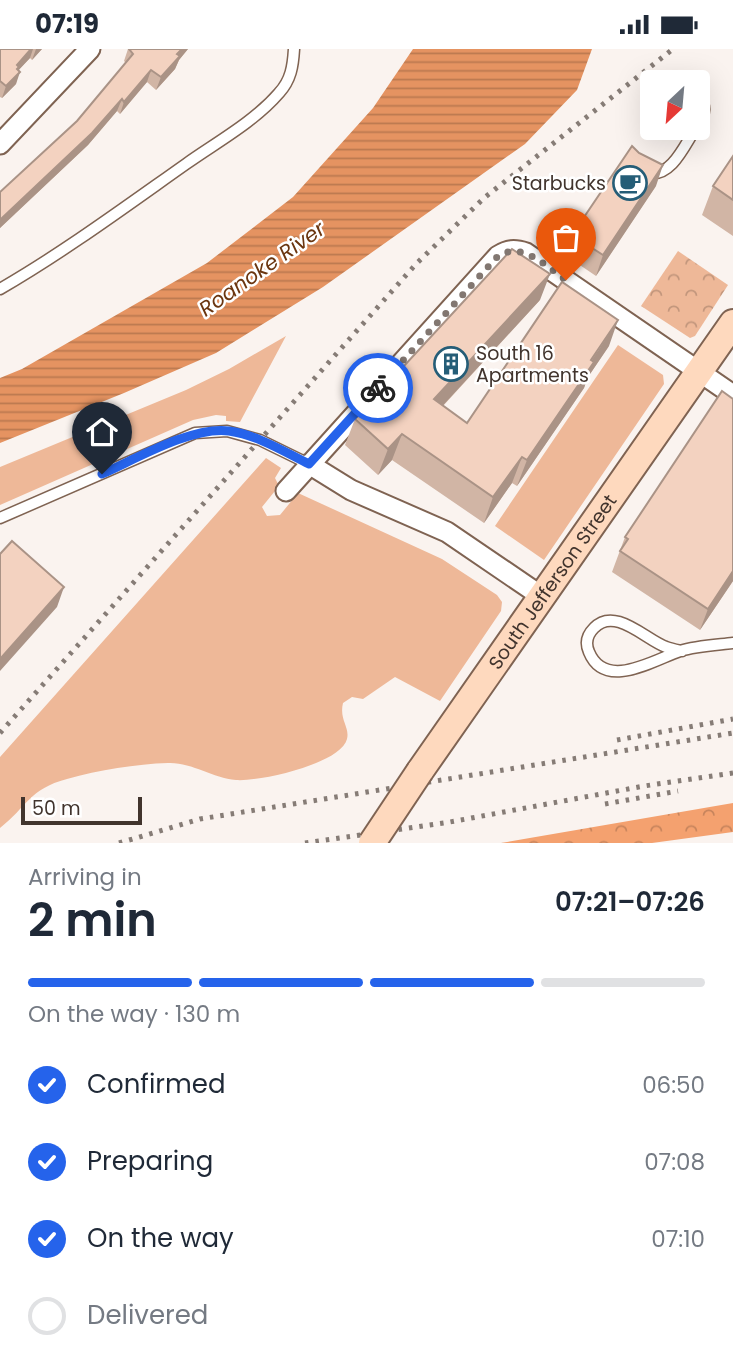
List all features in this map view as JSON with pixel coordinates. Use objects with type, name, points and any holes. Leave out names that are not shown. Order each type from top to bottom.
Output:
[{"type":"main road","name":"South Jefferson Street","points":[[372,843],[733,323]]},
{"type":"street","points":[[0,145],[90,49]]},
{"type":"street","points":[[286,491],[498,256],[506,251],[526,253],[733,395]]},
{"type":"street","points":[[309,464],[351,490],[447,532],[541,596]]},
{"type":"lane","points":[[0,289],[114,215],[251,118],[278,94],[288,80],[293,66],[294,49]]},
{"type":"lane","points":[[638,169],[656,174],[664,171],[671,166],[688,140]]},
{"type":"lane","points":[[0,518],[195,433],[228,431],[260,440],[309,464]]},
{"type":"lane","points":[[682,651],[666,647],[613,620],[599,623],[589,633],[587,646],[592,659],[605,669],[617,671],[633,670],[682,651],[733,643]]},
{"type":"green space","points":[[678,251],[728,285],[695,336],[690,338],[641,306]]},
{"type":"green space","points":[[286,336],[240,422],[226,421],[226,416],[216,415],[193,420],[0,505],[0,467],[186,390]]},
{"type":"green space","points":[[618,345],[663,375],[664,384],[544,560],[495,526]]},
{"type":"green space","points":[[266,458],[281,468],[275,478],[279,486],[262,507],[267,516],[280,515],[298,493],[442,559],[497,595],[502,602],[501,611],[440,701],[395,677],[363,699],[352,697],[343,703],[342,714],[347,739],[341,748],[330,756],[298,770],[247,780],[227,779],[177,763],[92,773],[44,788],[0,828],[0,757]]},
{"type":"green space","points":[[733,803],[733,832],[652,843],[501,843]]},
{"type":"water","name":"Roanoke River","points":[[413,49],[592,49],[577,90],[525,144],[323,287],[216,353],[0,443],[0,378],[22,369],[207,263],[293,197],[373,108]]},
{"type":"building","points":[[0,49],[31,49],[17,65],[20,72],[6,86],[0,81]]},
{"type":"building","points":[[129,49],[182,49],[177,54],[180,56],[161,77],[151,70],[124,102],[122,99],[92,133],[0,220],[0,192],[77,121],[133,54]]},
{"type":"building","points":[[632,146],[639,153],[663,165],[603,255],[572,235]]},
{"type":"building","points":[[733,156],[733,200],[713,186]]},
{"type":"building","points":[[512,249],[550,274],[434,399],[467,423],[562,282],[618,320],[591,360],[594,362],[527,460],[522,457],[493,497],[402,434],[388,449],[355,419]]},
{"type":"building","points":[[722,391],[733,399],[733,571],[708,609],[620,551],[628,539],[625,537]]},
{"type":"building","points":[[12,541],[64,587],[0,659],[0,554]]},
{"type":"railway","points":[[0,733],[416,264],[484,198],[673,49]]},
{"type":"railway","points":[[617,740],[733,719]]},
{"type":"railway","points":[[119,843],[200,819],[733,733]]},
{"type":"railway","points":[[305,843],[450,822],[644,786],[733,773]]},
{"type":"railway","points":[[605,804],[678,791]]},
{"type":"way so far","points":[[378,388],[498,256],[506,251],[526,253],[566,280]]},
{"type":"place","name":"Starbucks","points":[[630,183]]},
{"type":"place","name":"South 16 Apartments","points":[[451,364]]},
{"type":"route","points":[[102,474],[195,433],[228,431],[260,440],[309,464],[378,388]]}]
